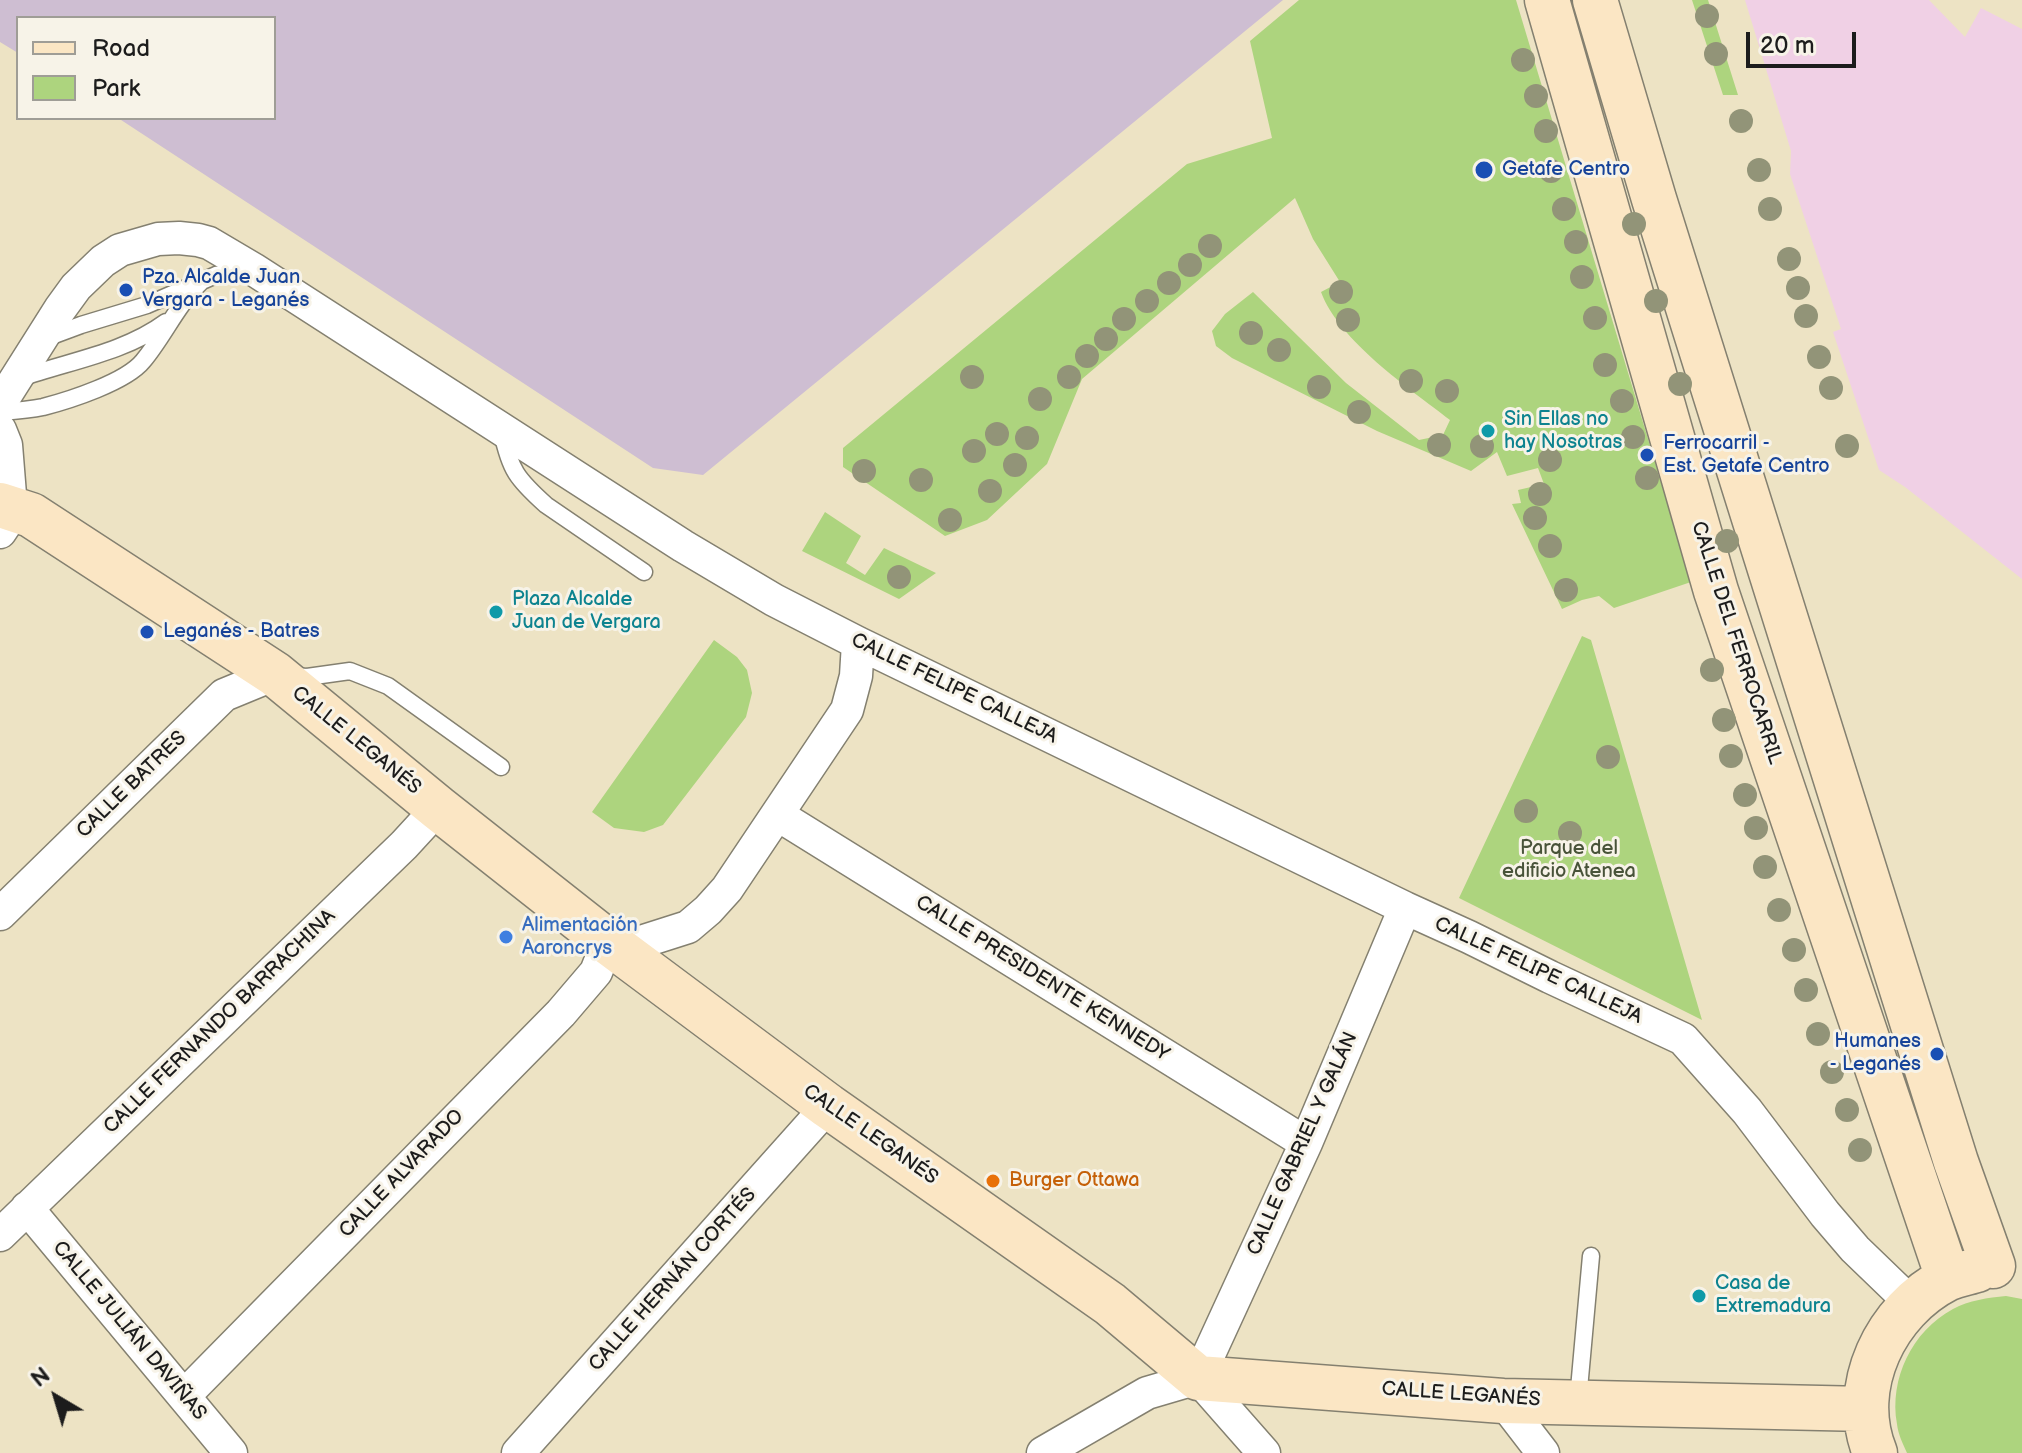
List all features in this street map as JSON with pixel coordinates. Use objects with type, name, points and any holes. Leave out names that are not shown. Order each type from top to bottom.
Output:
[{"type":"street","name":"CALLE DEL FERROCARRIL","points":[[1547,0],[1716,591],[1948,1278]]},
{"type":"street","points":[[1595,0],[1654,199],[1965,1188],[2007,1266],[1948,1278],[1911,1303],[1886,1334],[1871,1370],[1866,1409],[1875,1453]]},
{"type":"street","name":"CALLE FELIPE CALLEJA","points":[[8,392],[60,309],[89,273],[120,250],[158,239],[179,238],[209,243],[683,546],[774,600],[1405,908],[1683,1039],[1747,1111],[1855,1249],[1911,1303]]},
{"type":"street","points":[[0,430],[6,445],[4,515]]},
{"type":"street","name":"CALLE LEGANÉS","points":[[4,515],[31,515],[275,674],[438,808],[614,946],[828,1106],[1110,1304],[1198,1378],[1503,1401],[1866,1409]]},
{"type":"street","points":[[614,946],[688,927],[727,889],[847,710],[856,676],[858,643]]},
{"type":"street","name":"CALLE BATRES","points":[[0,914],[224,695],[275,674]]},
{"type":"street","name":"CALLE FERNANDO BARRACHINA","points":[[0,1235],[404,845],[438,808]]},
{"type":"street","name":"CALLE PRESIDENTE KENNEDY","points":[[778,815],[1306,1143]]},
{"type":"street","name":"CALLE GABRIEL Y GALÁN","points":[[1198,1378],[1306,1143],[1405,908]]},
{"type":"street","name":"CALLE ALVARADO","points":[[184,1396],[561,1013],[614,946]]},
{"type":"street","name":"CALLE HERNÁN CORTÉS","points":[[518,1453],[828,1106]]},
{"type":"street","name":"CALLE JULIÁN DAVIÑAS","points":[[27,1208],[231,1453]]},
{"type":"street","points":[[1043,1453],[1147,1393],[1198,1378],[1264,1453]]},
{"type":"street","points":[[1503,1401],[1543,1453]]},
{"type":"lane","points":[[41,341],[147,305],[216,275],[253,269]]},
{"type":"lane","points":[[0,412],[43,407],[118,381],[133,372],[188,295],[201,282]]},
{"type":"lane","points":[[8,392],[54,366],[129,344],[171,319]]},
{"type":"lane","points":[[502,428],[512,467],[532,493],[644,572]]},
{"type":"lane","points":[[275,674],[307,677],[350,671],[388,686],[501,767]]},
{"type":"lane","points":[[1578,1402],[1591,1256]]},
{"type":"shaded area","points":[[0,0],[1283,0],[703,475],[653,468],[121,120],[276,120],[276,16],[16,16],[16,52],[0,42]]},
{"type":"shaded area","points":[[1745,0],[1929,0],[1965,37],[1981,8],[2022,29],[2022,579],[1879,470],[1833,332],[1841,329],[1790,174],[1791,151]]},
{"type":"green space","points":[[1299,0],[1516,0],[1691,582],[1614,608],[1599,596],[1562,609],[1512,504],[1521,503],[1518,490],[1544,484],[1538,468],[1507,476],[1497,452],[1471,471],[1377,431],[1232,358],[1216,346],[1212,331],[1225,314],[1253,292],[1346,383],[1419,440],[1443,435],[1450,420],[1359,346],[1330,310],[1321,292],[1340,282],[1313,239],[1295,198],[1082,379],[1047,464],[987,520],[945,536],[843,467],[843,448],[1187,164],[1272,138],[1250,41]]},
{"type":"green space","points":[[1692,0],[1708,0],[1738,95],[1723,95]]},
{"type":"green space","points":[[825,512],[861,536],[846,563],[865,575],[884,548],[936,573],[899,599],[802,551]]},
{"type":"green space","name":"Parque del edificio Atenea","points":[[1582,636],[1591,640],[1702,1020],[1459,898]]},
{"type":"green space","points":[[714,640],[737,657],[747,670],[752,693],[746,717],[663,825],[644,832],[614,828],[592,812]]},
{"type":"green space","points":[[2006,1296],[2022,1299],[2022,1453],[1907,1453],[1895,1407],[1900,1374],[1915,1343],[1938,1318],[1953,1309],[1972,1301]]},
{"type":"place","name":"Getafe Centro","points":[[1484,170]]},
{"type":"place","name":"Pza. Alcalde Juan Vergara - Leganés","points":[[126,290]]},
{"type":"place","name":"Sin Ellas no hay Nosotras","points":[[1488,431]]},
{"type":"place","name":"Ferrocarril - Est. Getafe Centro","points":[[1647,455]]},
{"type":"place","name":"Plaza Alcalde Juan de Vergara","points":[[496,612]]},
{"type":"place","name":"Leganés - Batres","points":[[147,632]]},
{"type":"place","name":"Alimentación Aaroncrys","points":[[506,937]]},
{"type":"place","name":"Humanes - Leganés","points":[[1937,1054]]},
{"type":"place","name":"Burger Ottawa","points":[[993,1181]]},
{"type":"place","name":"Casa de Extremadura","points":[[1699,1296]]}]
